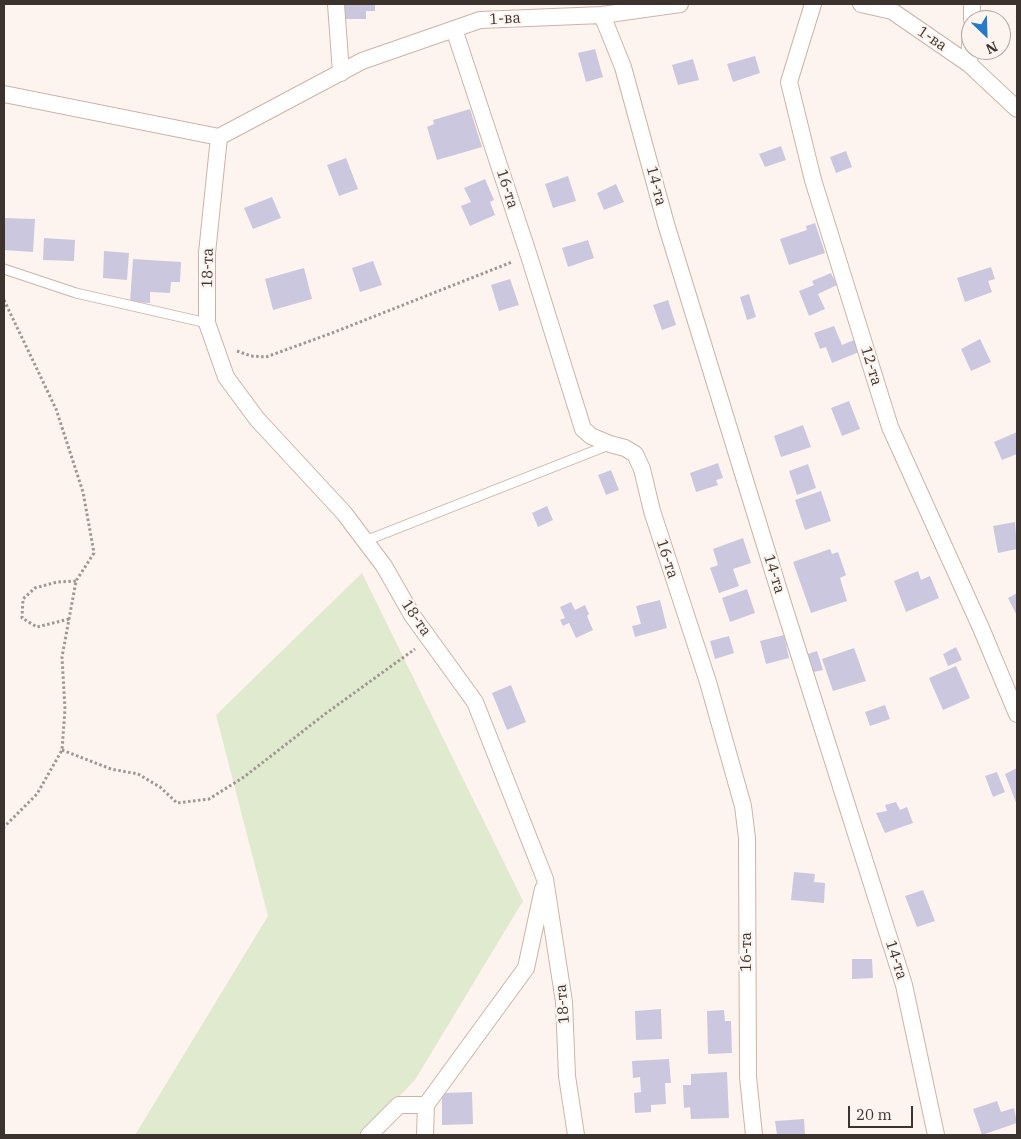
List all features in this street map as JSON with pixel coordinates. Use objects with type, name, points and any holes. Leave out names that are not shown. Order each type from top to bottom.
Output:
[{"type":"street","points":[[336,4],[341,73]]},
{"type":"street","name":"1-ва","points":[[219,137],[362,61],[480,20],[602,15],[680,4]]},
{"type":"street","name":"12-та","points":[[813,4],[789,82],[813,180],[890,427],[981,628],[1017,714]]},
{"type":"street","name":"1-ва","points":[[862,4],[892,11],[970,64],[1017,109]]},
{"type":"street","name":"14-та","points":[[602,15],[623,67],[672,243],[785,610],[904,985],[936,1135]]},
{"type":"street","name":"16-та","points":[[454,29],[529,256],[583,429],[590,436],[625,448],[635,454],[642,469],[652,511],[708,682],[743,806],[747,838],[748,1077],[754,1135]]},
{"type":"street","points":[[970,60],[970,64]]},
{"type":"street","points":[[4,94],[219,137]]},
{"type":"street","name":"18-та","points":[[219,137],[207,253],[207,323],[213,341],[226,377],[257,419],[344,513],[384,566],[412,615],[476,702],[545,879],[564,1002],[567,1076],[576,1135]]},
{"type":"street","points":[[425,1135],[426,1105],[526,968],[545,879]]},
{"type":"street","points":[[369,1135],[399,1105],[426,1105]]},
{"type":"lane","points":[[4,269],[76,293],[207,323]]},
{"type":"lane","points":[[365,541],[610,444]]},
{"type":"path","points":[[213,341],[251,356],[266,357],[529,256]]},
{"type":"path","points":[[4,300],[56,410],[82,492],[94,553],[76,581],[62,656],[65,708],[62,750],[37,794],[4,827]]},
{"type":"path","points":[[69,619],[51,625],[37,626],[22,618],[24,599],[36,588],[57,582],[76,581]]},
{"type":"path","points":[[62,750],[111,769],[138,774],[177,802],[209,799],[244,777],[325,714],[387,671],[429,638]]},
{"type":"green space","points":[[362,573],[523,901],[415,1080],[361,1135],[135,1135],[268,916],[216,715]]},
{"type":"building","points":[[345,4],[375,4],[375,11],[366,11],[366,19],[345,19]]},
{"type":"building","points":[[595,49],[603,77],[586,82],[578,53]]},
{"type":"building","points":[[755,56],[760,73],[733,82],[727,64]]},
{"type":"building","points":[[693,59],[699,80],[678,85],[672,65]]},
{"type":"building","points":[[470,109],[482,147],[437,160],[427,127],[434,124],[433,120]]},
{"type":"building","points":[[781,146],[786,160],[765,167],[759,154]]},
{"type":"building","points":[[846,151],[852,167],[836,173],[830,157]]},
{"type":"building","points":[[346,158],[358,189],[339,196],[327,165]]},
{"type":"building","points":[[568,176],[576,201],[553,208],[545,184]]},
{"type":"building","points":[[485,179],[494,200],[490,202],[495,215],[470,226],[461,206],[471,202],[464,188]]},
{"type":"building","points":[[616,184],[624,202],[604,210],[597,193]]},
{"type":"building","points":[[272,197],[281,218],[253,229],[244,208]]},
{"type":"building","points":[[4,218],[35,219],[33,252],[4,250]]},
{"type":"building","points":[[815,223],[825,253],[789,265],[780,239],[807,230],[806,226]]},
{"type":"building","points":[[44,238],[75,240],[74,261],[43,260]]},
{"type":"building","points":[[588,240],[594,258],[568,267],[562,248]]},
{"type":"building","points":[[104,251],[129,253],[127,280],[103,278]]},
{"type":"building","points":[[133,259],[181,262],[180,282],[171,282],[170,293],[150,292],[150,303],[130,302]]},
{"type":"building","points":[[373,261],[382,285],[360,292],[352,268]]},
{"type":"building","points":[[991,267],[995,279],[988,281],[992,292],[965,302],[957,278]]},
{"type":"building","points":[[304,268],[312,299],[273,310],[265,279]]},
{"type":"building","points":[[831,273],[837,285],[818,294],[825,309],[809,316],[799,291],[814,285],[812,281]]},
{"type":"building","points":[[510,279],[519,305],[499,311],[491,285]]},
{"type":"building","points":[[749,294],[756,317],[747,320],[740,297]]},
{"type":"building","points":[[668,300],[676,325],[662,330],[653,305]]},
{"type":"building","points":[[834,326],[842,345],[854,340],[859,352],[832,363],[826,347],[820,349],[814,333]]},
{"type":"building","points":[[980,339],[991,362],[971,371],[961,349]]},
{"type":"building","points":[[849,401],[860,429],[842,436],[831,408]]},
{"type":"building","points":[[803,425],[811,447],[781,457],[774,436]]},
{"type":"building","points":[[1017,432],[1017,454],[1002,460],[994,442]]},
{"type":"building","points":[[718,463],[723,478],[716,480],[718,485],[696,492],[690,473]]},
{"type":"building","points":[[808,464],[816,488],[797,495],[789,471]]},
{"type":"building","points":[[611,470],[619,490],[606,495],[598,475]]},
{"type":"building","points":[[821,491],[831,521],[805,530],[795,500]]},
{"type":"building","points":[[547,506],[553,520],[538,527],[532,513]]},
{"type":"building","points":[[1015,522],[1017,549],[998,553],[993,526]]},
{"type":"building","points":[[743,538],[751,563],[733,569],[739,586],[719,593],[710,568],[718,565],[713,549]]},
{"type":"building","points":[[830,549],[832,554],[838,552],[846,575],[840,578],[847,601],[811,613],[793,562]]},
{"type":"building","points":[[918,571],[921,580],[930,576],[939,598],[906,612],[894,581]]},
{"type":"building","points":[[747,589],[755,613],[730,622],[722,598]]},
{"type":"building","points":[[1017,593],[1017,616],[1008,598]]},
{"type":"building","points":[[660,600],[667,628],[635,637],[632,626],[641,624],[636,606]]},
{"type":"building","points":[[571,602],[575,610],[585,605],[593,630],[576,638],[569,623],[563,626],[560,620],[565,618],[560,607]]},
{"type":"building","points":[[784,635],[789,658],[766,664],[760,641]]},
{"type":"building","points":[[729,636],[734,653],[715,659],[710,641]]},
{"type":"building","points":[[956,647],[962,660],[948,666],[943,654]]},
{"type":"building","points":[[854,648],[866,681],[833,691],[822,659]]},
{"type":"building","points":[[817,651],[823,670],[809,673],[805,655]]},
{"type":"building","points":[[956,666],[970,698],[943,710],[929,678]]},
{"type":"building","points":[[511,685],[526,722],[507,730],[492,693]]},
{"type":"building","points":[[885,705],[890,719],[870,726],[865,712]]},
{"type":"building","points":[[1017,768],[1017,805],[1005,774]]},
{"type":"building","points":[[997,772],[1005,792],[993,797],[985,776]]},
{"type":"building","points":[[896,802],[900,810],[907,807],[913,823],[885,833],[876,813],[887,811],[885,805]]},
{"type":"building","points":[[794,872],[815,874],[814,882],[825,883],[824,903],[791,900]]},
{"type":"building","points":[[923,890],[935,921],[917,927],[905,896]]},
{"type":"building","points":[[852,959],[872,959],[873,978],[852,979]]},
{"type":"building","points":[[661,1009],[662,1039],[636,1040],[635,1011]]},
{"type":"building","points":[[724,1010],[725,1021],[731,1021],[732,1053],[708,1054],[707,1011]]},
{"type":"building","points":[[669,1059],[671,1083],[665,1083],[666,1104],[651,1105],[651,1112],[635,1113],[634,1093],[641,1092],[640,1077],[633,1078],[632,1061]]},
{"type":"building","points":[[727,1072],[729,1118],[691,1119],[690,1107],[684,1108],[683,1085],[691,1085],[691,1074]]},
{"type":"building","points":[[472,1092],[473,1124],[442,1125],[442,1093]]},
{"type":"building","points":[[997,1101],[1001,1112],[1014,1108],[1017,1123],[982,1135],[973,1109]]},
{"type":"building","points":[[804,1119],[805,1135],[777,1135],[775,1121]]}]
